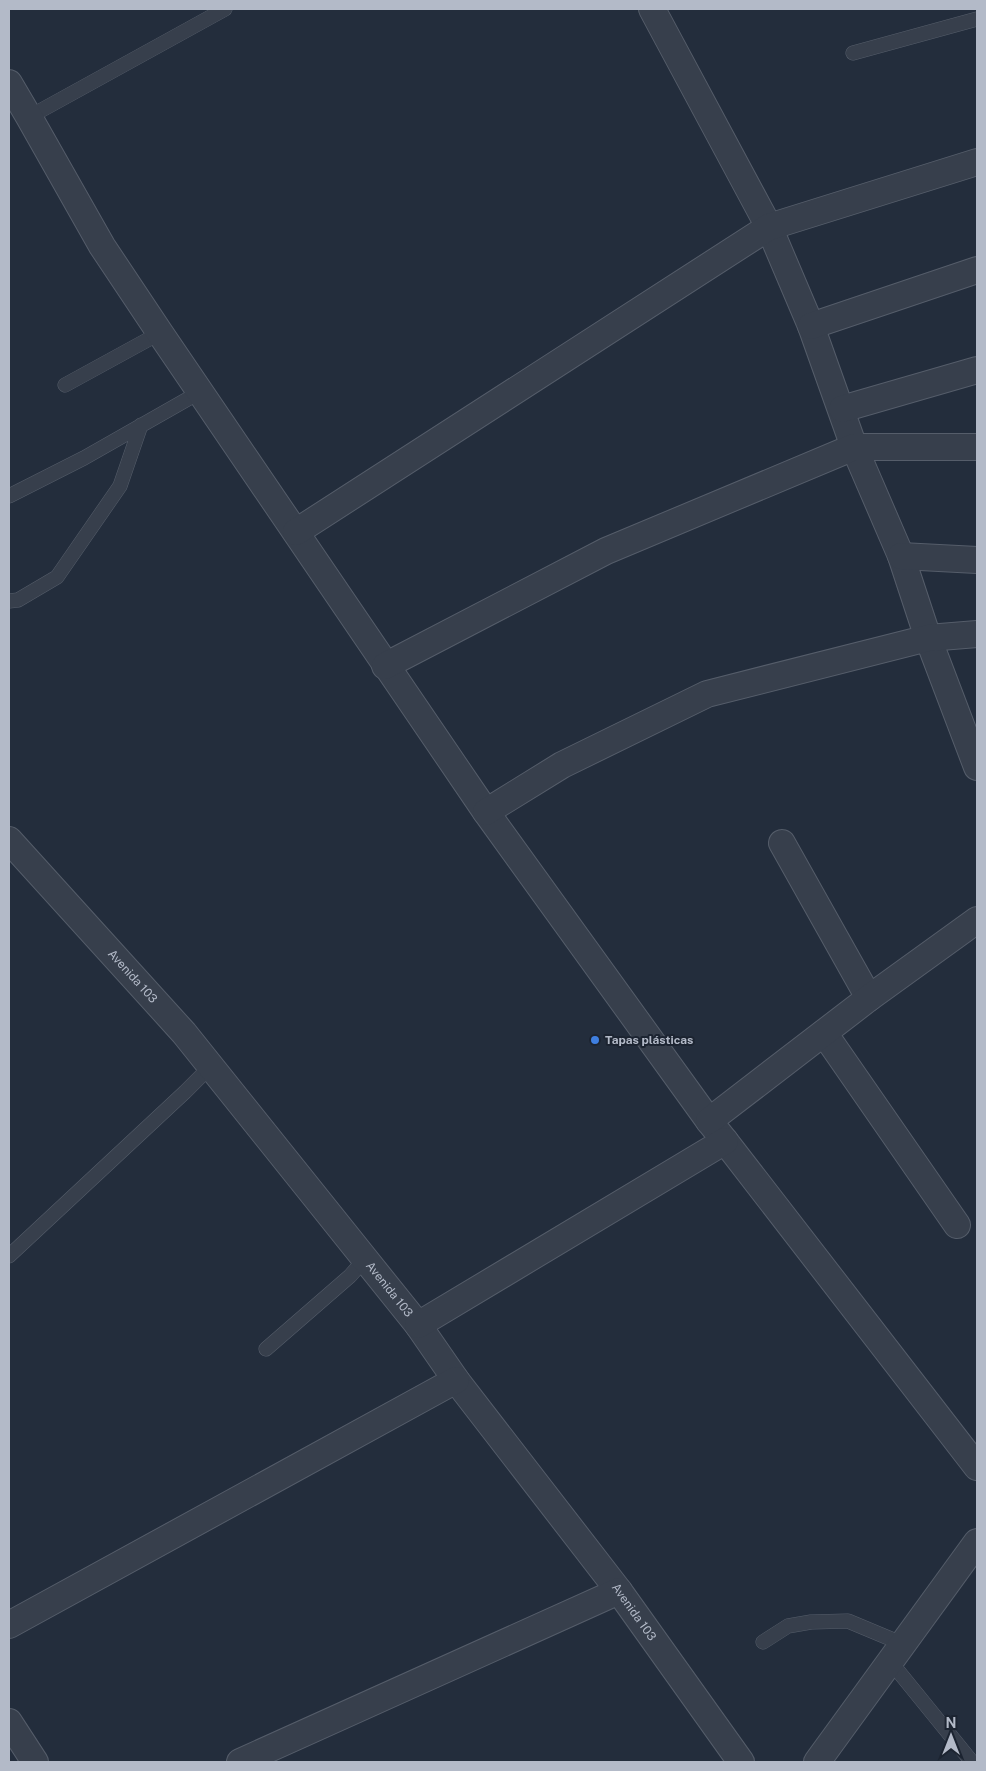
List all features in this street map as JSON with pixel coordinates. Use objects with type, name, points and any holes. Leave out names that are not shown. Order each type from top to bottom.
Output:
[{"type":"street","points":[[652,9],[769,227],[812,326],[854,447],[901,556],[928,638],[977,767]]},
{"type":"street","points":[[9,83],[102,246],[385,666],[486,812],[708,1121],[977,1468]]},
{"type":"street","points":[[296,532],[769,227],[977,162]]},
{"type":"street","points":[[812,326],[977,270]]},
{"type":"street","points":[[842,408],[977,370]]},
{"type":"street","points":[[385,666],[606,551],[854,447],[977,447]]},
{"type":"street","points":[[901,556],[977,560]]},
{"type":"street","points":[[486,812],[562,765],[707,694],[928,638],[977,634]]},
{"type":"street","name":"Avenida 103","points":[[9,840],[184,1033],[365,1259],[619,1591],[742,1762]]},
{"type":"street","points":[[782,843],[869,998]]},
{"type":"street","points":[[708,1121],[869,998],[977,920]]},
{"type":"street","points":[[824,1033],[956,1225]]},
{"type":"street","points":[[418,1326],[725,1141]]},
{"type":"street","points":[[9,1625],[456,1380]]},
{"type":"street","points":[[818,1762],[977,1542]]},
{"type":"street","points":[[240,1762],[619,1591]]},
{"type":"street","points":[[9,1722],[35,1762]]},
{"type":"lane","points":[[30,117],[225,9]]},
{"type":"lane","points":[[853,54],[977,19]]},
{"type":"lane","points":[[65,385],[160,333]]},
{"type":"lane","points":[[9,496],[84,458],[200,392]]},
{"type":"lane","points":[[9,600],[18,600],[57,577],[120,486],[141,425]]},
{"type":"lane","points":[[9,1256],[178,1099],[210,1066]]},
{"type":"lane","points":[[266,1349],[350,1276],[365,1259]]},
{"type":"lane","points":[[763,1642],[788,1626],[811,1622],[848,1621],[896,1652],[972,1762]]},
{"type":"place","name":"Tapas plásticas","points":[[595,1040]]}]
